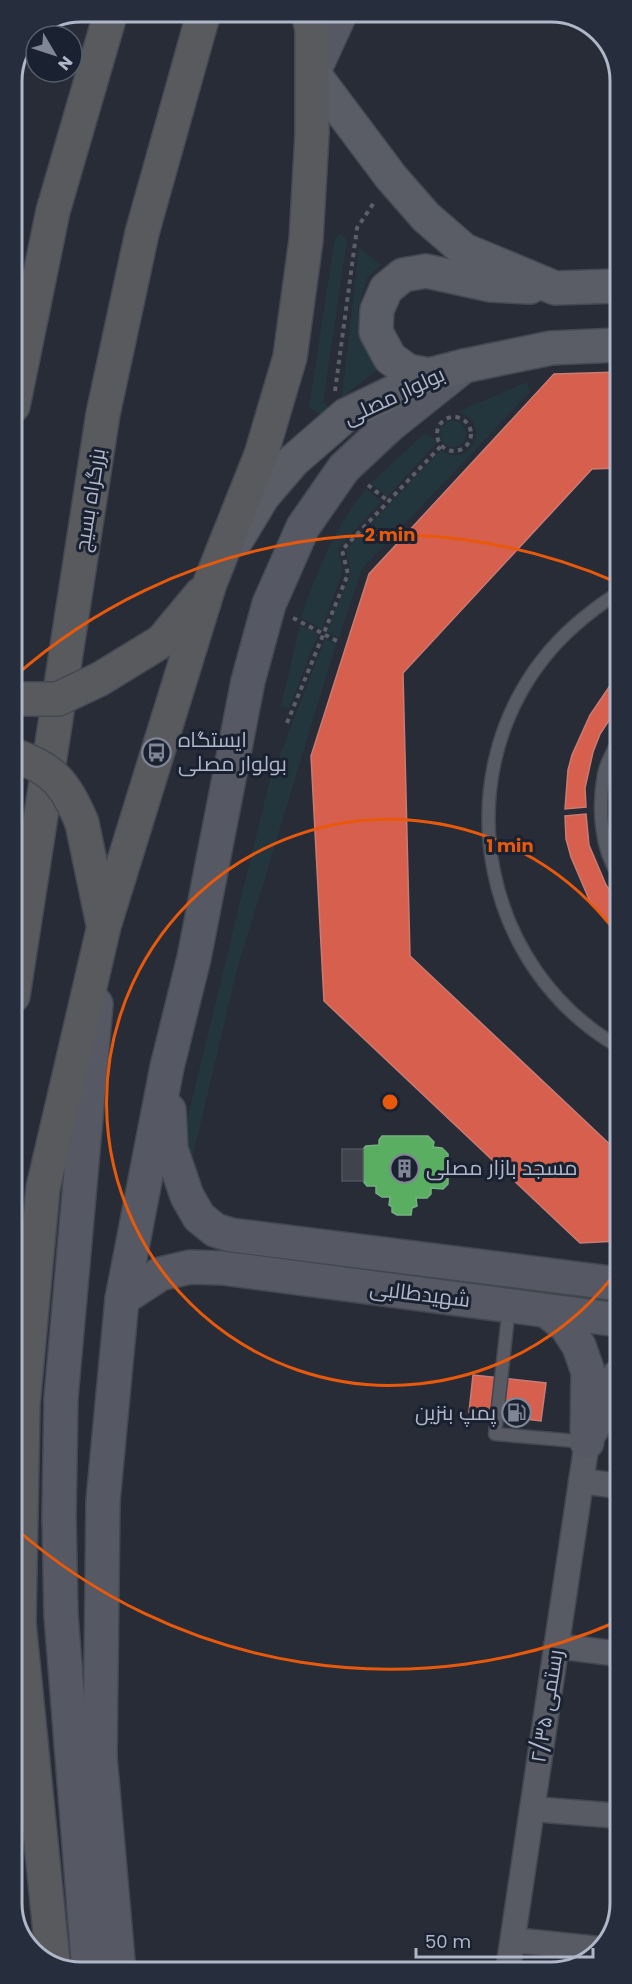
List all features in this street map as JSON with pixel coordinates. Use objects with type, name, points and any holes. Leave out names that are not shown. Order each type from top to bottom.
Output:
[{"type":"highway","points":[[22,358],[53,211],[108,22]]},
{"type":"highway","name":"بزرگراه بسیج","points":[[22,938],[103,414],[142,233],[201,22]]},
{"type":"highway","points":[[22,1459],[23,1404],[43,1188],[104,926],[210,583],[261,455],[290,357],[306,240],[312,134],[313,73],[310,22]]},
{"type":"highway","points":[[313,73],[325,23]]},
{"type":"highway","points":[[22,699],[58,699],[100,679],[162,641],[210,583]]},
{"type":"highway","points":[[22,758],[35,762],[56,777],[72,798],[82,823],[104,926]]},
{"type":"highway","points":[[22,1653],[52,1954]]},
{"type":"main road","points":[[336,23],[313,73],[391,177],[426,218],[464,250],[555,288]]},
{"type":"main road","points":[[429,375],[408,371],[390,358],[376,332],[377,310],[386,289],[403,275],[426,271],[490,285],[555,288],[610,286]]},
{"type":"main road","name":"بولوار مصلی","points":[[210,583],[264,496],[293,461],[346,415],[429,375],[551,348],[610,345]]},
{"type":"main road","points":[[100,1757],[103,1501],[122,1299],[167,1067],[194,958],[248,681],[269,604],[303,527],[344,468],[390,425],[464,366]]},
{"type":"main road","points":[[88,1961],[61,1616],[59,1515],[61,1398],[104,926]]},
{"type":"main road","name":"شهیدطالبی","points":[[167,1067],[171,1149],[187,1196],[199,1217],[215,1230],[231,1235],[610,1283]]},
{"type":"main road","points":[[222,1269],[213,1260],[210,1252],[213,1242],[220,1236],[231,1235]]},
{"type":"main road","name":"شهیدطالبی","points":[[122,1299],[160,1274],[190,1266],[610,1319]]},
{"type":"main road","points":[[547,1311],[566,1326],[579,1346],[588,1372],[587,1442]]},
{"type":"main road","points":[[114,1384],[59,1515],[100,1757],[117,1961]]},
{"type":"main road","points":[[587,1442],[598,1409],[610,1390]]},
{"type":"street","name":"رستمی ۲/۳۵","points":[[509,1962],[587,1442]]},
{"type":"street","points":[[581,1481],[610,1485]]},
{"type":"street","points":[[556,1646],[610,1653]]},
{"type":"street","points":[[532,1809],[610,1815]]},
{"type":"street","points":[[513,1940],[588,1948]]},
{"type":"lane","points":[[610,598],[566,632],[543,659],[523,689],[507,721],[496,756],[489,791],[488,827],[491,862],[499,898],[512,931],[529,962],[551,991],[576,1017],[610,1042]]},
{"type":"lane","points":[[610,759],[604,772],[600,821],[610,856]]},
{"type":"lane","points":[[509,1306],[495,1434],[587,1442]]},
{"type":"path","points":[[453,417],[464,420],[468,424],[471,434],[467,444],[462,448],[451,450],[442,446],[437,435],[439,424],[453,417]]},
{"type":"path","points":[[287,723],[348,574],[342,550],[442,446]]},
{"type":"path","points":[[269,604],[338,641]]},
{"type":"shaded area","points":[[339,234],[347,241],[323,402],[330,410],[322,415],[309,408],[334,243]]},
{"type":"shaded area","points":[[359,248],[381,265],[368,276],[358,309],[374,358],[380,368],[342,397]]},
{"type":"shaded area","points":[[527,382],[530,392],[362,569],[339,638],[327,631],[351,573],[346,550],[441,450],[451,455],[461,454],[474,443],[475,426],[469,418],[458,412]]},
{"type":"shaded area","points":[[453,421],[462,425],[466,434],[462,443],[453,447],[444,443],[440,434],[444,425]]},
{"type":"shaded area","points":[[424,434],[438,441],[387,497],[371,483]]},
{"type":"shaded area","points":[[366,489],[381,501],[338,549],[343,570],[322,629],[301,618],[313,584],[336,534]]},
{"type":"shaded area","points":[[300,625],[318,634],[289,708],[281,706]]},
{"type":"shaded area","points":[[325,639],[336,644],[237,970],[191,1164],[179,1153],[269,783]]},
{"type":"building: Shops","points":[[610,372],[610,468],[592,469],[403,673],[410,956],[610,1145],[610,1241],[580,1243],[324,1001],[311,756],[369,574],[554,374]]},
{"type":"building: Shops","points":[[610,688],[610,719],[600,734],[593,752],[585,788],[586,807],[565,809],[568,770],[572,755],[590,715]]},
{"type":"building: Shops","points":[[586,814],[589,845],[610,891],[610,925],[589,899],[571,857],[566,839],[565,816]]},
{"type":"building: Shops","points":[[473,1375],[546,1383],[541,1421],[469,1412]]},
{"type":"building: Public","name":"مسجد بازار مصلی","points":[[382,1136],[428,1136],[434,1142],[433,1147],[442,1148],[448,1154],[448,1184],[443,1189],[431,1188],[431,1194],[427,1198],[416,1198],[417,1206],[412,1208],[411,1215],[397,1215],[392,1212],[392,1207],[389,1205],[390,1197],[382,1197],[376,1193],[376,1186],[367,1186],[363,1181],[363,1149],[366,1146],[379,1145]]},
{"type":"building: Other","points":[[342,1149],[363,1149],[363,1181],[342,1181]]},
{"type":"place","name":"ایستگاه بولوار مصلی","points":[[157,752]]},
{"type":"place","name":"مسجد بازار مصلی","points":[[405,1168]]},
{"type":"place","name":"پمپ بنزین","points":[[517,1413]]}]
